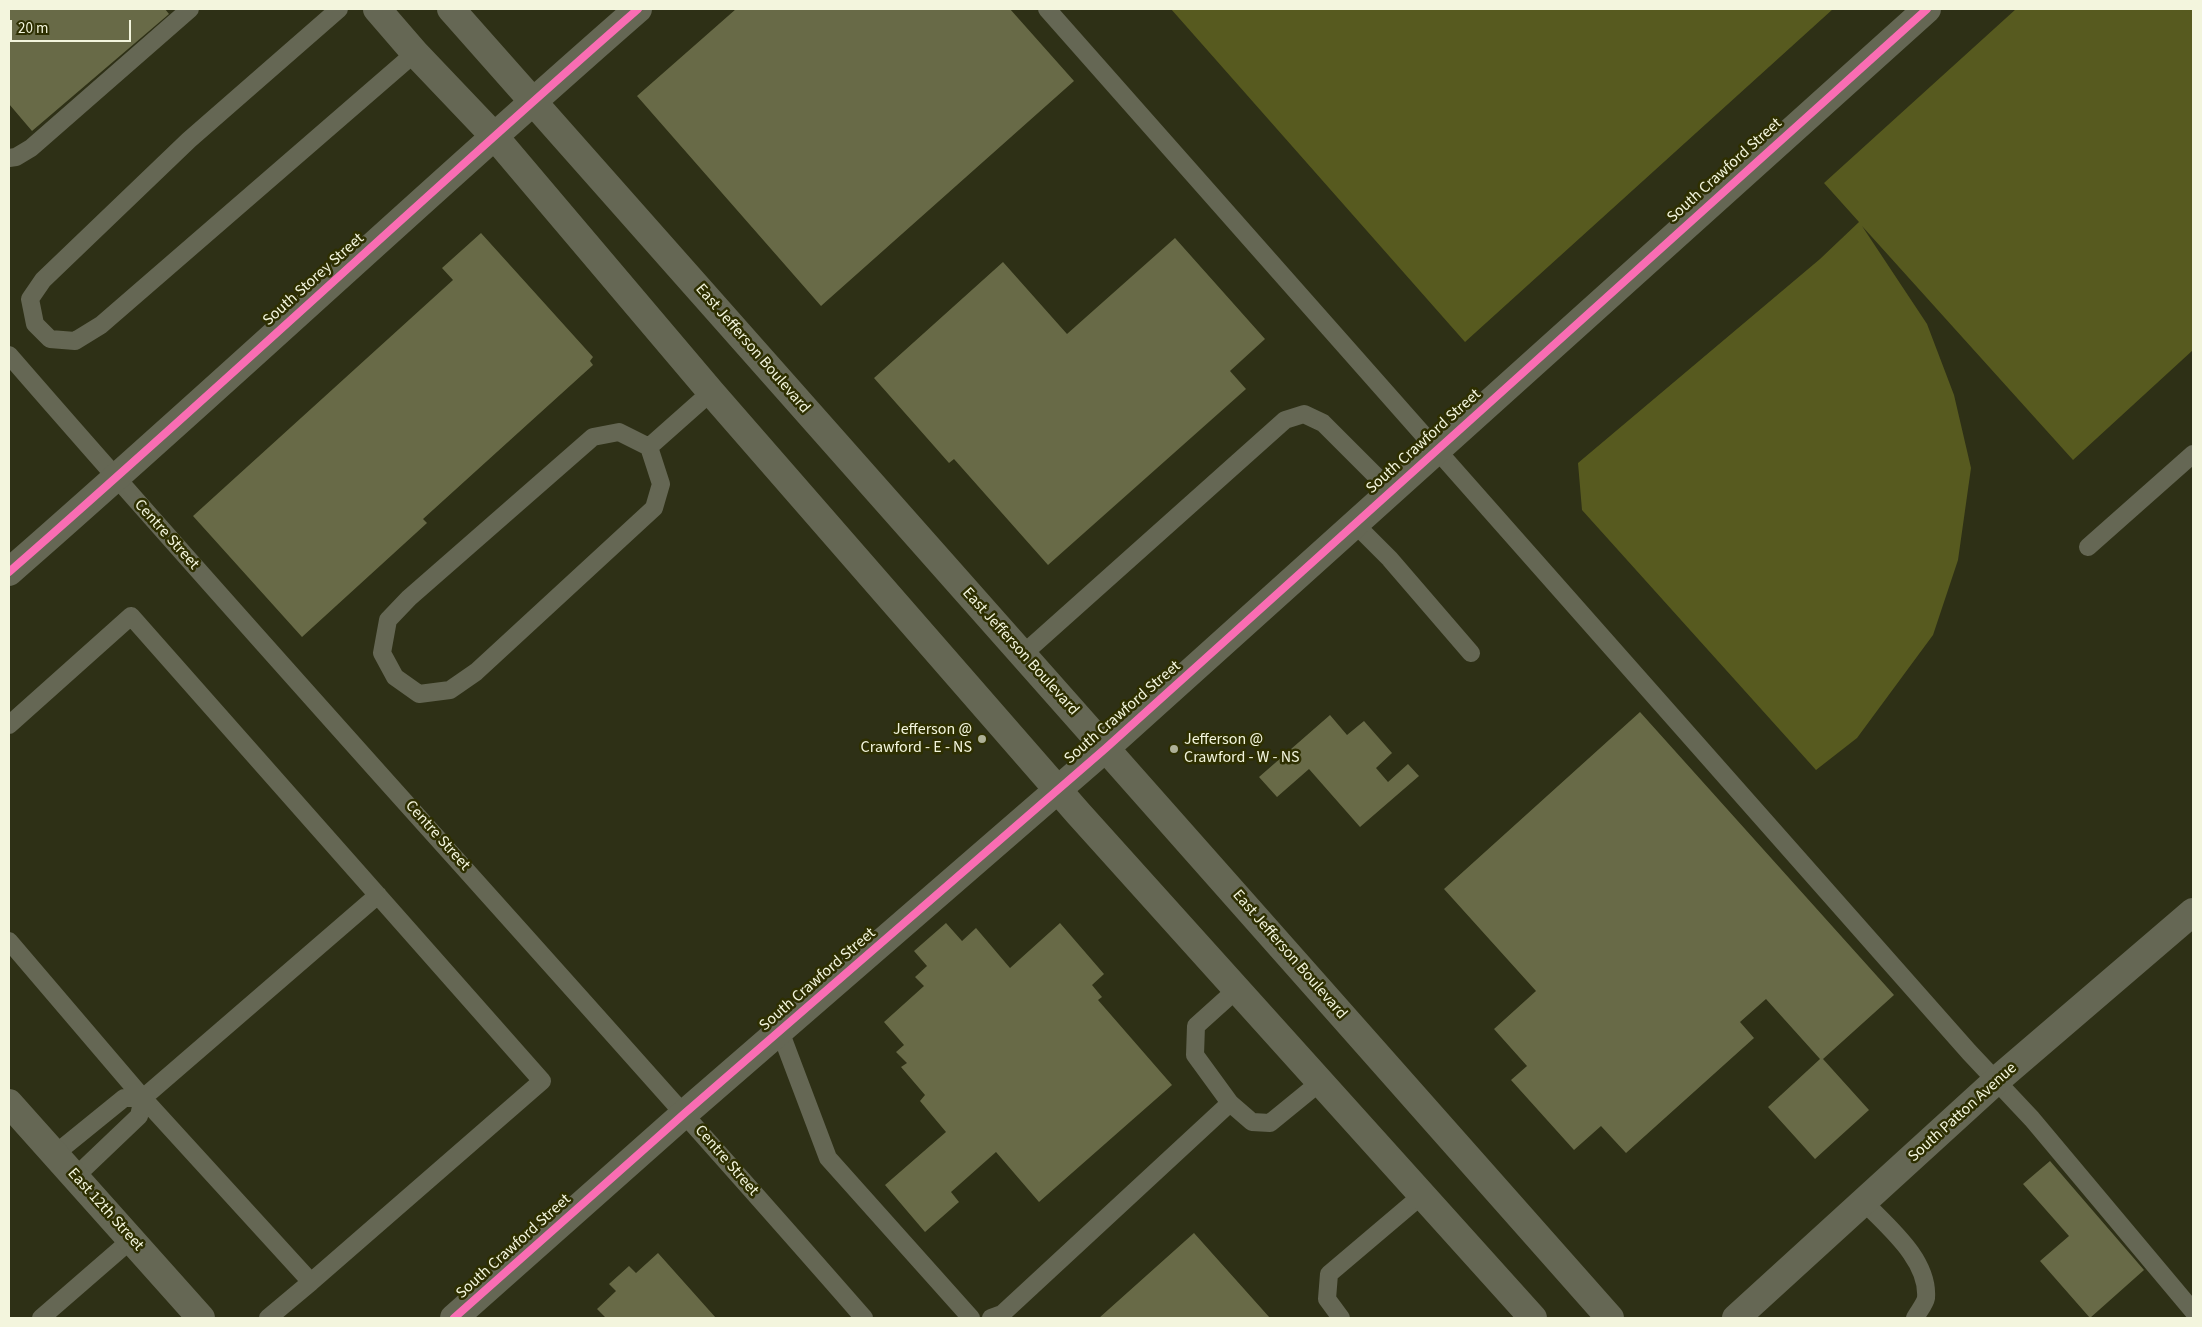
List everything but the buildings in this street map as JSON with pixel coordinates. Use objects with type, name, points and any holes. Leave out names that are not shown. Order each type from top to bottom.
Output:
[{"type":"street","points":[[376,9],[495,137],[711,392],[1057,789],[1319,1083],[1533,1318]]},
{"type":"street","name":"East Jefferson Boulevard","points":[[451,9],[1610,1318]]},
{"type":"street","name":"South Storey Street","points":[[9,572],[116,479],[450,175],[638,9]]},
{"type":"street","name":"South Crawford Street","points":[[454,1318],[685,1114],[1106,748],[1802,119],[1927,9]]},
{"type":"street","name":"South Patton Avenue","points":[[1736,1318],[1865,1203],[1997,1080],[2193,912]]},
{"type":"street","name":"East 12th Street","points":[[9,1103],[201,1318]]},
{"type":"lane","points":[[9,158],[16,158],[31,148],[190,9]]},
{"type":"lane","points":[[339,9],[189,140],[43,280],[30,299],[35,324],[50,339],[74,340],[101,325],[415,53]]},
{"type":"lane","points":[[1047,9],[1956,1037],[2032,1119],[2193,1313],[2189,1318]]},
{"type":"lane","name":"Centre Street","points":[[9,355],[116,479],[685,1114],[864,1318]]},
{"type":"lane","points":[[648,447],[711,392]]},
{"type":"lane","points":[[1022,655],[1285,420],[1304,414],[1323,423],[1391,491]]},
{"type":"lane","points":[[619,432],[648,447],[661,484],[654,508],[476,672],[450,690],[432,694],[418,694],[395,677],[382,652],[384,637],[388,620],[409,598],[593,437],[619,432]]},
{"type":"lane","points":[[2088,548],[2193,454]]},
{"type":"lane","points":[[1354,524],[1390,559],[1471,654]]},
{"type":"lane","points":[[9,725],[131,616],[542,1081],[268,1318]]},
{"type":"lane","points":[[74,1176],[139,1116],[143,1098],[378,895]]},
{"type":"lane","points":[[9,941],[143,1098],[311,1282]]},
{"type":"lane","points":[[1236,990],[1196,1026],[1194,1055],[1230,1103],[1252,1122],[1270,1123],[1319,1083]]},
{"type":"lane","points":[[780,1031],[828,1158],[971,1318]]},
{"type":"lane","points":[[55,1154],[124,1098],[143,1098]]},
{"type":"lane","points":[[991,1318],[1002,1314],[1230,1103]]},
{"type":"lane","points":[[1341,1318],[1327,1299],[1329,1274],[1421,1196]]},
{"type":"lane","points":[[1865,1203],[1910,1250],[1924,1279],[1926,1299],[1915,1318]]},
{"type":"lane","points":[[41,1318],[132,1240]]},
{"type":"green space","points":[[1171,9],[1833,9],[1465,342]]},
{"type":"green space","points":[[2016,9],[2193,9],[2193,350],[2073,460],[1862,226],[1927,324],[1954,395],[1971,468],[1958,560],[1933,635],[1857,738],[1816,770],[1582,510],[1578,463],[1820,259],[1859,222],[1824,183]]},
{"type":"cycle path","points":[[9,572],[638,9]]},
{"type":"cycle path","points":[[454,1318],[685,1113],[1106,748],[1927,9]]},
{"type":"place","name":"Jefferson @ Crawford - E - NS","points":[[982,739]]},
{"type":"place","name":"Jefferson @ Crawford - W - NS","points":[[1174,749]]}]
